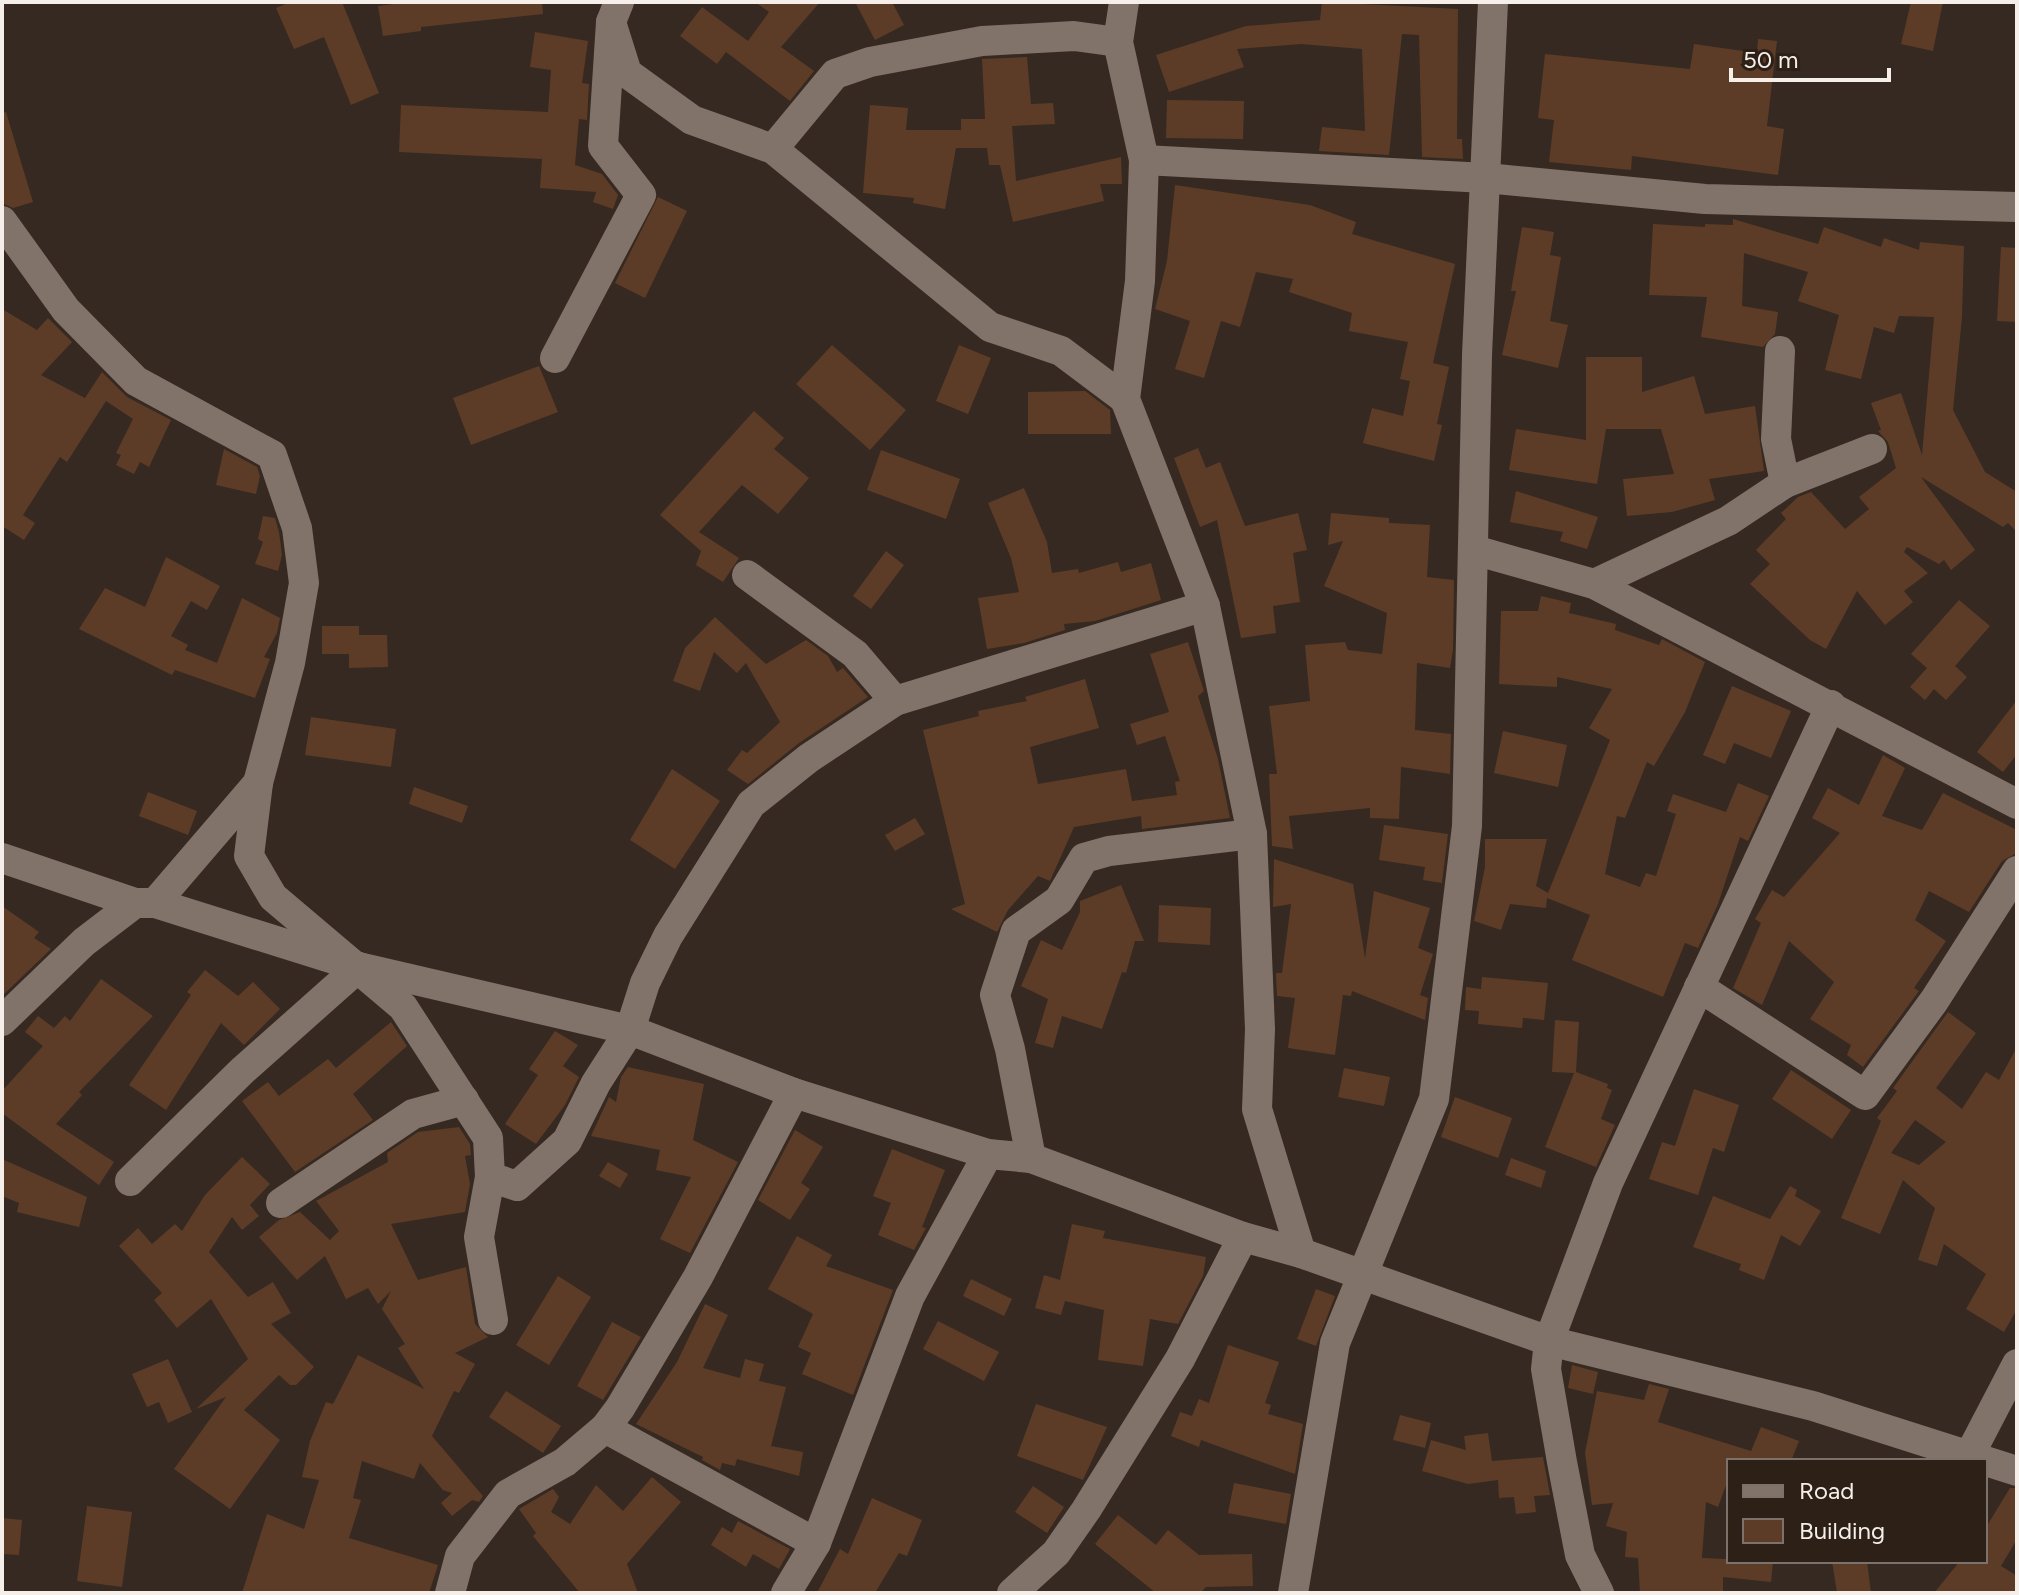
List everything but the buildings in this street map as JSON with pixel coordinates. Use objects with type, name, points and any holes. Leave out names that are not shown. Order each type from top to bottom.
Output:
[{"type":"street","points":[[1124,2],[1118,42],[1144,160],[1140,281],[1125,399],[1205,606],[1252,834],[1260,1029],[1257,1109],[1301,1253]]},
{"type":"street","points":[[1293,1593],[1335,1343],[1434,1099],[1467,826],[1477,355],[1493,2]]},
{"type":"street","points":[[615,12],[627,73],[692,120],[773,149],[990,327],[1061,351],[1125,399]]},
{"type":"street","points":[[555,358],[641,195],[603,146],[615,12]]},
{"type":"street","points":[[773,149],[835,74],[870,62],[982,41],[1074,36],[1118,42]]},
{"type":"street","points":[[1144,160],[1486,178],[1705,199],[2017,207]]},
{"type":"street","points":[[2,221],[66,310],[136,381],[272,455],[297,528],[304,583],[290,663],[258,783],[249,856],[273,897],[403,1007],[488,1138],[490,1177],[479,1237],[493,1320]]},
{"type":"street","points":[[1780,351],[1776,439],[1785,483]]},
{"type":"street","points":[[1594,584],[1728,521],[1785,483],[1872,449]]},
{"type":"street","points":[[1474,550],[1594,584],[2017,804]]},
{"type":"street","points":[[747,575],[855,654],[895,701]]},
{"type":"street","points":[[490,1177],[517,1186],[567,1141],[596,1083],[630,1030],[645,983],[668,936],[751,804],[809,758],[895,701],[1205,606]]},
{"type":"street","points":[[1599,1593],[1580,1555],[1546,1369],[1549,1341],[1608,1183],[1831,705]]},
{"type":"street","points":[[2,1021],[84,942],[145,903],[258,783]]},
{"type":"street","points":[[1031,1158],[1010,1049],[995,995],[1016,931],[1059,900],[1084,858],[1109,851],[1252,834]]},
{"type":"street","points":[[2,858],[359,967],[630,1030],[794,1093],[988,1154],[1031,1158],[1243,1237],[1301,1253],[1549,1341],[1813,1406],[1979,1459]]},
{"type":"street","points":[[1699,987],[1865,1095],[1934,1001],[2017,871]]},
{"type":"street","points":[[130,1181],[242,1071],[359,967]]},
{"type":"street","points":[[450,1593],[460,1556],[508,1494],[565,1462],[605,1428],[620,1408],[698,1277],[794,1093]]},
{"type":"street","points":[[281,1203],[413,1114],[464,1100]]},
{"type":"street","points":[[786,1593],[816,1543],[910,1296],[988,1154]]},
{"type":"street","points":[[1012,1593],[1056,1553],[1086,1510],[1180,1359],[1243,1237]]},
{"type":"street","points":[[1969,1456],[2017,1364]]},
{"type":"street","points":[[605,1428],[816,1543]]},
{"type":"street","points":[[1987,1462],[2017,1471]]}]
